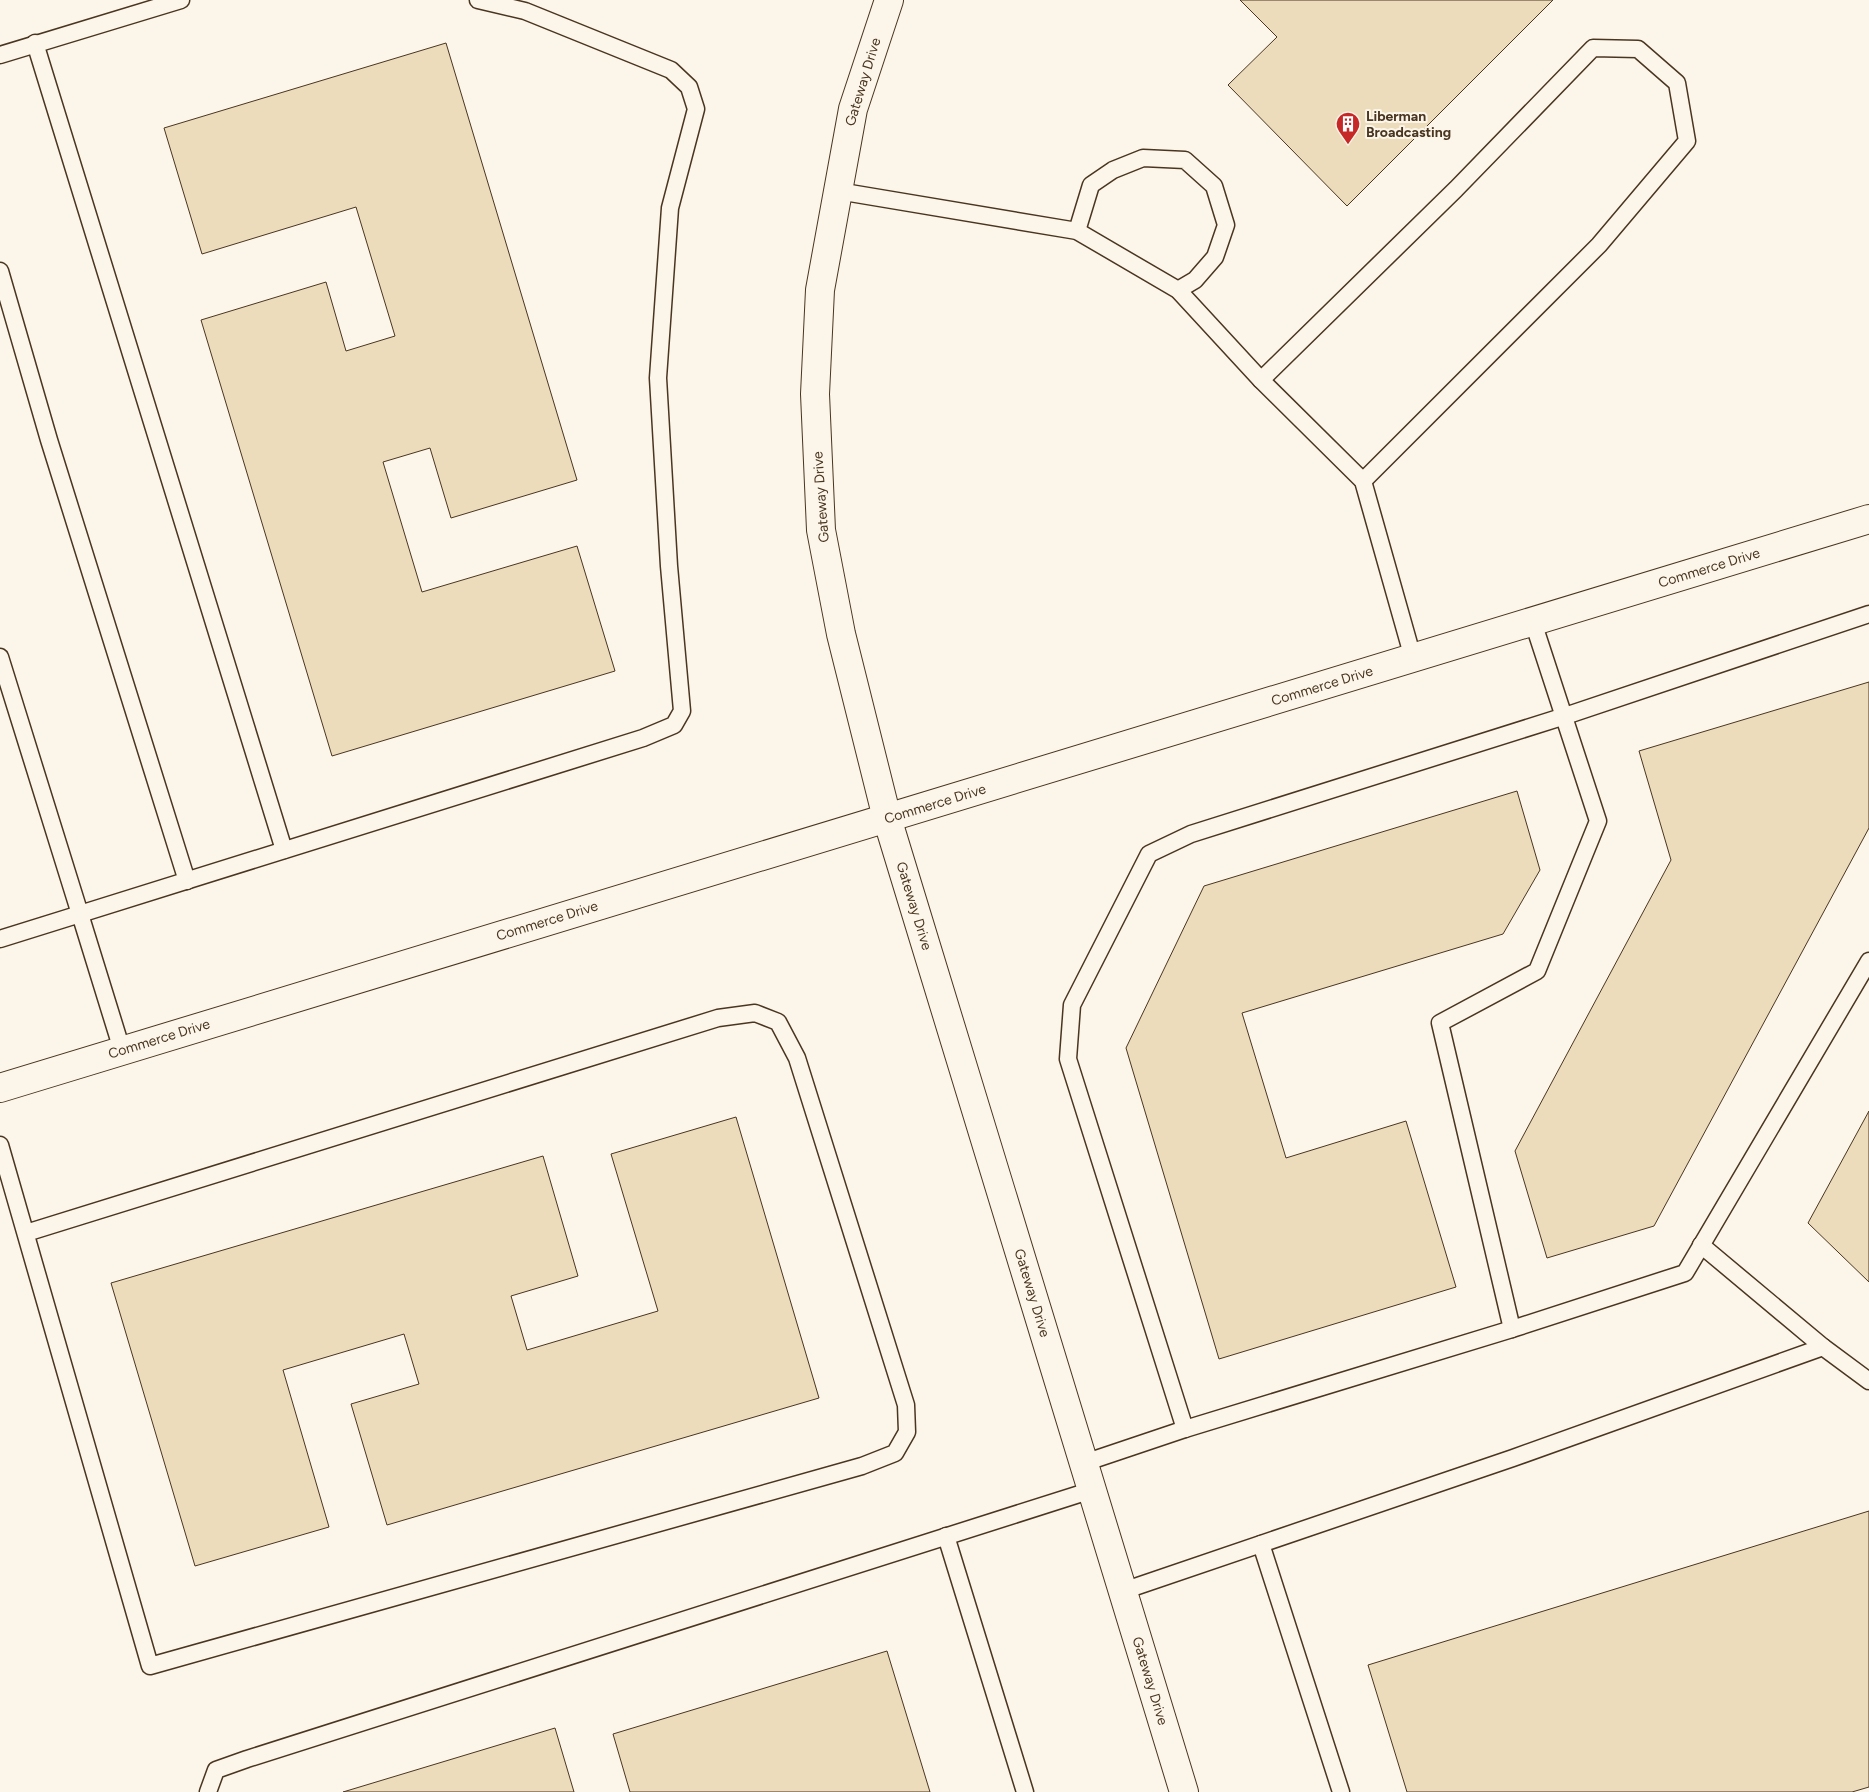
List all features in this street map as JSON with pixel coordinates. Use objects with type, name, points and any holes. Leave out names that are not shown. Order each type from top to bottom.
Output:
[{"type":"street","name":"Gateway Drive","points":[[889,0],[853,109],[820,290],[815,394],[821,530],[841,634],[887,818],[1184,1792]]},
{"type":"street","name":"Commerce Drive","points":[[0,1088],[1869,520]]},
{"type":"lane","points":[[0,55],[181,0]]},
{"type":"lane","points":[[0,939],[643,738],[674,725],[682,710],[669,566],[658,378],[670,208],[696,109],[689,87],[671,70],[525,11],[478,0]]},
{"type":"lane","points":[[35,43],[284,850]]},
{"type":"lane","points":[[1261,380],[1449,195],[1593,48],[1638,49],[1677,83],[1687,141],[1599,245],[1363,481]]},
{"type":"lane","points":[[1077,231],[1091,185],[1113,170],[1143,158],[1186,160],[1214,186],[1226,226],[1215,256],[1195,280],[1178,290]]},
{"type":"lane","points":[[838,191],[1077,231],[1178,290],[1261,380],[1363,481],[1413,658]]},
{"type":"lane","points":[[0,271],[49,440],[187,881]]},
{"type":"lane","points":[[1185,1429],[1068,1059],[1072,1006],[1149,854],[1191,834],[1565,716],[1869,614]]},
{"type":"lane","points":[[1512,1329],[1440,1023],[1538,971],[1598,821],[1534,622]]},
{"type":"lane","points":[[0,657],[122,1050]]},
{"type":"lane","points":[[1084,1463],[1185,1429],[1512,1329],[1685,1273],[1869,960]]},
{"type":"lane","points":[[0,1145],[150,1666],[862,1466],[895,1453],[907,1432],[906,1406],[797,1058],[778,1022],[755,1013],[718,1018],[26,1233]]},
{"type":"lane","points":[[1701,1245],[1824,1347],[1869,1380]]},
{"type":"lane","points":[[1123,1591],[1513,1458],[1824,1347]]},
{"type":"lane","points":[[208,1792],[216,1770],[247,1759],[1092,1490]]},
{"type":"lane","points":[[946,1536],[1025,1792]]},
{"type":"lane","points":[[1261,1544],[1341,1792]]},
{"type":"building","name":"Liberman Broadcasting","points":[[1240,0],[1553,0],[1347,206],[1228,85],[1277,37]]},
{"type":"building","points":[[446,43],[577,480],[451,518],[430,448],[383,462],[422,592],[577,546],[615,671],[332,756],[201,320],[326,282],[346,351],[395,336],[356,207],[202,254],[164,128]]},
{"type":"building","points":[[1869,682],[1869,828],[1654,1226],[1547,1258],[1515,1151],[1671,860],[1639,751]]},
{"type":"building","points":[[1517,791],[1540,870],[1503,934],[1242,1013],[1286,1158],[1406,1121],[1456,1287],[1219,1359],[1126,1048],[1204,886]]},
{"type":"building","points":[[1869,1111],[1869,1282],[1808,1223]]},
{"type":"building","points":[[736,1117],[819,1398],[387,1525],[351,1404],[419,1384],[404,1334],[283,1370],[329,1527],[195,1566],[111,1283],[543,1156],[578,1276],[511,1296],[527,1350],[658,1311],[611,1154]]},
{"type":"building","points":[[1869,1511],[1869,1787],[1852,1792],[1407,1792],[1368,1665]]},
{"type":"building","points":[[887,1651],[930,1792],[630,1792],[613,1734]]},
{"type":"building","points":[[555,1728],[574,1792],[343,1792]]},
{"type":"place","name":"Liberman Broadcasting","points":[[1348,145]]}]
